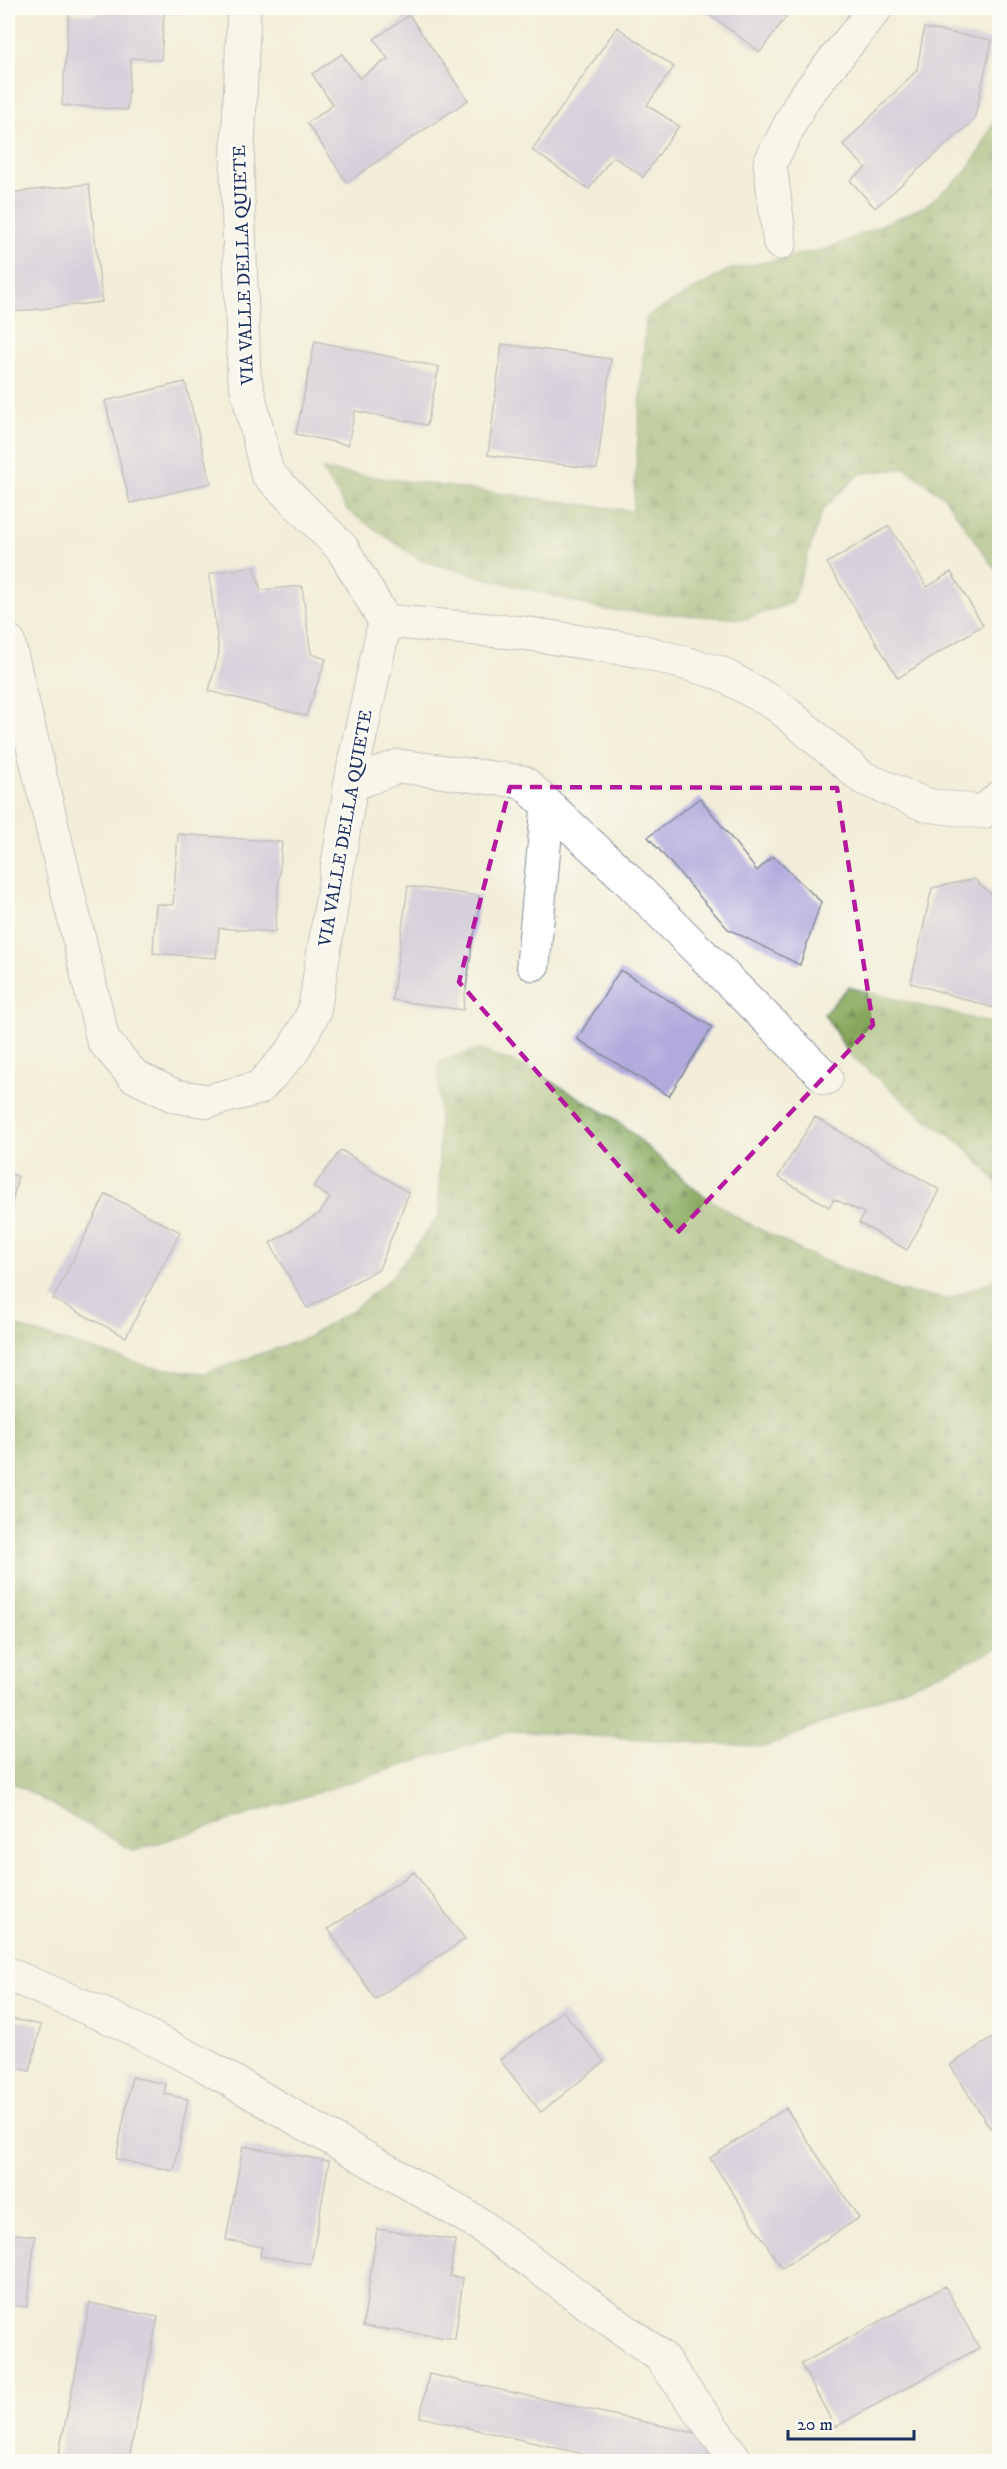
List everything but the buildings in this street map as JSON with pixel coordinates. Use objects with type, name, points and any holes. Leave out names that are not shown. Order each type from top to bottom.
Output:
[{"type":"street","name":"VIA VALLE DELLA QUIETE","points":[[8,641],[103,1040],[134,1076],[175,1096],[208,1101],[259,1088],[292,1052],[314,1012],[350,785],[385,621],[342,548],[267,473],[244,375],[237,169],[244,8]]},
{"type":"street","points":[[780,243],[770,163],[803,99],[876,8]]},
{"type":"street","points":[[385,621],[523,633],[641,651],[720,672],[777,705],[862,778],[926,806],[983,812],[999,797]]},
{"type":"street","points":[[350,785],[399,766],[523,782],[623,875],[826,1078]]},
{"type":"street","points":[[533,964],[548,805]]},
{"type":"street","points":[[8,1974],[118,2022],[206,2066],[476,2222],[660,2356],[737,2462]]},
{"type":"highlighted area","points":[[510,787],[837,788],[873,1025],[677,1233],[459,982]]},
{"type":"green space","points":[[999,110],[999,575],[945,498],[905,468],[860,474],[823,509],[792,603],[745,619],[604,610],[422,561],[347,510],[322,470],[633,511],[646,317],[728,270],[829,248],[925,206],[963,175],[979,152]]},
{"type":"green space","points":[[848,987],[999,1025],[999,1195],[996,1181],[963,1145],[923,1117],[849,1054],[824,1014]]},
{"type":"green space","points":[[478,1049],[529,1068],[617,1120],[696,1190],[738,1218],[804,1252],[899,1291],[949,1299],[994,1280],[999,1260],[999,1648],[767,1747],[511,1731],[134,1851],[8,1780],[8,1324],[150,1367],[205,1373],[306,1338],[351,1311],[389,1280],[439,1216],[439,1062]]}]
